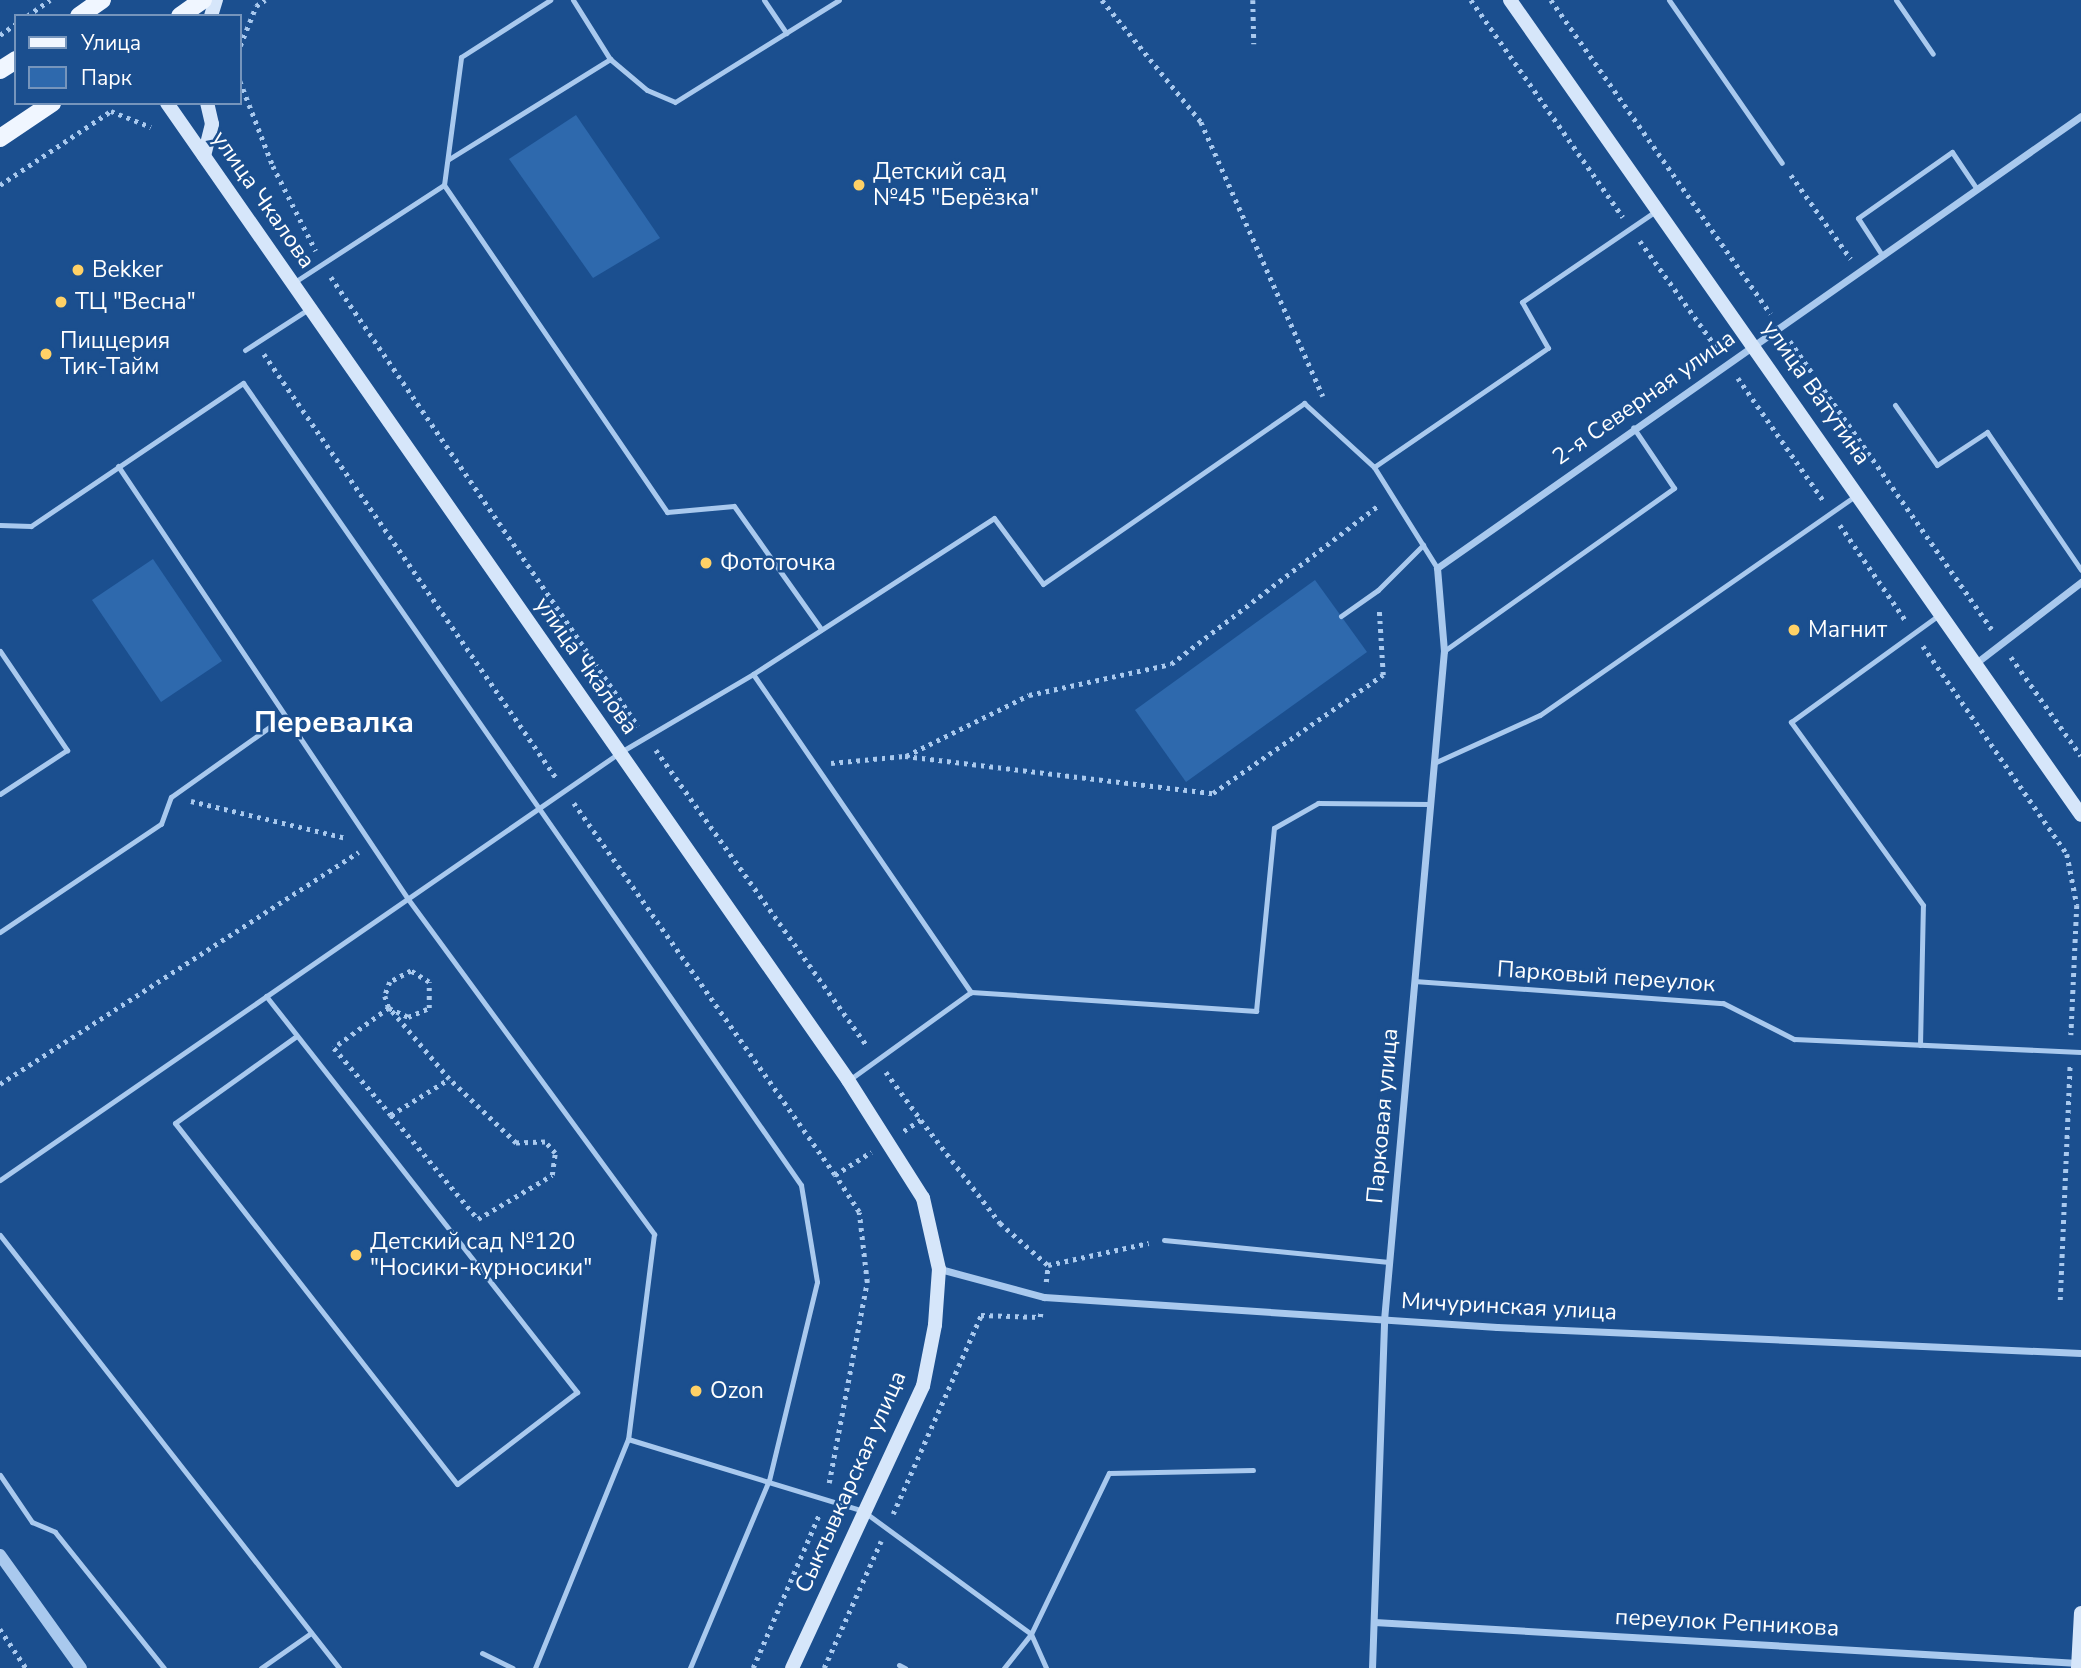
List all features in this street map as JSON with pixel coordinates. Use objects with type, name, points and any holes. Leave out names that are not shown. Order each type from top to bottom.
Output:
[{"type":"main road","points":[[183,14],[203,0]]},
{"type":"main road","name":"улица Ватутина","points":[[1510,0],[1755,344],[2081,815]]},
{"type":"main road","points":[[0,138],[49,105]]},
{"type":"main road","name":"улица Чкалова","points":[[168,105],[889,1141],[923,1198],[939,1269]]},
{"type":"main road","points":[[204,156],[212,124],[207,105]]},
{"type":"main road","name":"Сыктывкарская улица","points":[[792,1668],[923,1386],[935,1325],[939,1269]]},
{"type":"main road","points":[[2078,1665],[2081,1614]]},
{"type":"street","name":"2-я Северная улица","points":[[1437,568],[1633,427],[2081,116]]},
{"type":"street","name":"Парковая улица","points":[[1372,1668],[1384,1320],[1444,651],[1437,568]]},
{"type":"street","points":[[1976,663],[2081,582]]},
{"type":"street","name":"Мичуринская улица","points":[[939,1269],[1044,1297],[1384,1320],[2081,1353]]},
{"type":"street","points":[[0,1555],[81,1668]]},
{"type":"street","name":"переулок Репникова","points":[[1374,1622],[2078,1665]]},
{"type":"lane","points":[[551,0],[461,57],[444,185],[667,512],[734,506],[821,629]]},
{"type":"lane","points":[[573,0],[610,60],[647,90],[675,102],[839,0]]},
{"type":"lane","points":[[764,0],[786,33]]},
{"type":"lane","points":[[1669,0],[1783,163]]},
{"type":"lane","points":[[1896,0],[1933,54]]},
{"type":"lane","points":[[449,159],[610,60]]},
{"type":"lane","points":[[1882,255],[1858,218],[1952,152],[1977,189]]},
{"type":"lane","points":[[293,283],[444,185]]},
{"type":"lane","points":[[1374,467],[1548,348],[1522,302],[1658,209]]},
{"type":"lane","points":[[245,350],[310,308]]},
{"type":"lane","points":[[0,526],[31,526],[243,383],[801,1185],[817,1282],[769,1480],[690,1668]]},
{"type":"lane","points":[[0,1180],[619,753],[753,674],[993,517],[1043,584],[1304,404],[1374,467],[1437,568]]},
{"type":"lane","points":[[1895,405],[1937,465],[1987,432],[2081,570]]},
{"type":"lane","points":[[1444,651],[1674,488],[1633,427]]},
{"type":"lane","points":[[118,466],[408,899],[654,1234],[628,1439],[536,1668]]},
{"type":"lane","points":[[1434,763],[1540,715],[1859,494]]},
{"type":"lane","points":[[1341,616],[1378,590],[1423,545]]},
{"type":"lane","points":[[1920,1045],[1923,905],[1791,722],[1942,613]]},
{"type":"lane","points":[[0,651],[67,750],[0,794]]},
{"type":"lane","points":[[753,674],[971,992]]},
{"type":"lane","points":[[0,932],[161,824],[171,797],[285,716]]},
{"type":"lane","points":[[848,1080],[971,992],[1256,1011],[1274,828],[1318,803],[1430,804]]},
{"type":"lane","name":"Парковый переулок","points":[[1414,981],[1723,1003],[1794,1039],[2081,1052]]},
{"type":"lane","points":[[266,996],[295,1037],[577,1392],[457,1484],[175,1123],[295,1037]]},
{"type":"lane","points":[[0,1235],[340,1668]]},
{"type":"lane","points":[[1164,1240],[1389,1262]]},
{"type":"lane","points":[[628,1439],[827,1496],[863,1511],[1031,1634],[1046,1668]]},
{"type":"lane","points":[[1004,1668],[1031,1634],[1109,1472],[1253,1471]]},
{"type":"lane","points":[[0,1475],[33,1522],[55,1532],[164,1668]]},
{"type":"lane","points":[[261,1668],[311,1633]]},
{"type":"lane","points":[[482,1653],[513,1668]]},
{"type":"path","points":[[30,14],[50,0]]},
{"type":"path","points":[[242,41],[256,6],[265,0]]},
{"type":"path","points":[[1102,0],[1201,122],[1340,435]]},
{"type":"path","points":[[1253,0],[1254,44]]},
{"type":"path","points":[[1471,0],[1728,363],[2067,855],[2077,905],[2060,1300]]},
{"type":"path","points":[[1551,0],[2081,756]]},
{"type":"path","points":[[242,86],[273,166],[322,264],[646,736],[877,1060],[1000,1223],[1048,1265]]},
{"type":"path","points":[[0,185],[111,111],[151,127]]},
{"type":"path","points":[[1783,163],[1859,271]]},
{"type":"path","points":[[255,342],[859,1212],[867,1282],[827,1496],[753,1668]]},
{"type":"path","points":[[905,756],[1029,695],[1171,664],[1391,497]]},
{"type":"path","points":[[813,764],[905,756],[1213,793],[1383,675],[1378,590]]},
{"type":"path","points":[[171,797],[371,844]]},
{"type":"path","points":[[0,1084],[371,844]]},
{"type":"path","points":[[389,1008],[334,1048],[478,1219],[552,1175],[555,1153],[545,1142],[516,1143],[449,1079],[389,1008],[386,988],[395,976],[411,971],[429,982],[431,1000],[424,1012],[408,1017],[389,1008]]},
{"type":"path","points":[[391,1115],[449,1079]]},
{"type":"path","points":[[835,1175],[921,1120]]},
{"type":"path","points":[[1048,1265],[1164,1240]]},
{"type":"path","points":[[824,1668],[981,1315],[1040,1317],[1048,1265]]},
{"type":"path","points":[[0,1629],[26,1668]]},
{"type":"green space","points":[[576,115],[660,238],[593,278],[509,159]]},
{"type":"green space","points":[[153,559],[222,661],[161,702],[92,600]]},
{"type":"green space","points":[[1315,580],[1367,652],[1186,782],[1135,710]]},
{"type":"place","name":"Детский сад №45 \"Берёзка\"","points":[[859,185]]},
{"type":"place","name":"Bekker","points":[[78,270]]},
{"type":"place","name":"ТЦ \"Весна\"","points":[[61,302]]},
{"type":"place","name":"Пиццерия Тик-Тайм","points":[[46,354]]},
{"type":"place","name":"Фототочка","points":[[706,563]]},
{"type":"place","name":"Магнит","points":[[1794,630]]},
{"type":"place","name":"Детский сад №120 \"Носики-курносики\"","points":[[356,1255]]},
{"type":"place","name":"Ozon","points":[[696,1391]]},
{"type":"district","name":"Перевалка","points":[[334,723]]}]
